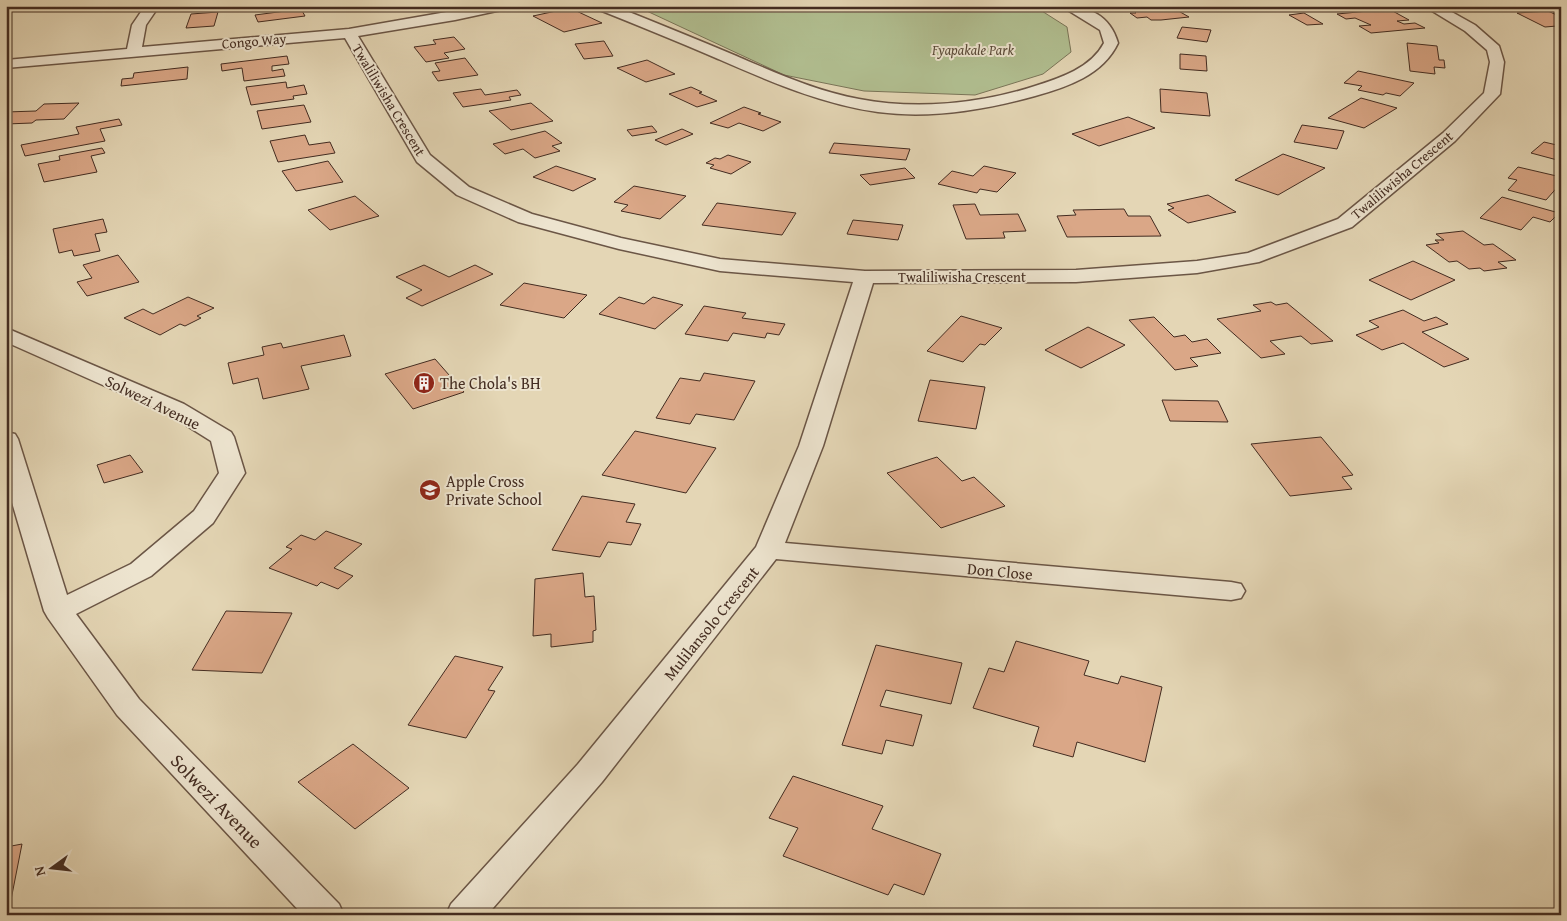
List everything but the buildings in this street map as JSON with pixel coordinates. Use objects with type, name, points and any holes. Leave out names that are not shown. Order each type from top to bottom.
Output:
[{"type":"street","points":[[134,51],[139,25],[152,6]]},
{"type":"street","name":"Congo Way","points":[[6,64],[349,33],[454,16],[501,6]]},
{"type":"street","points":[[602,6],[797,87],[846,101],[879,107],[919,109],[995,101],[1041,90],[1097,64],[1109,48],[1111,37],[1106,27],[1068,6]]},
{"type":"street","name":"Twaliliwisha Crescent","points":[[349,33],[423,158],[463,191],[525,218],[637,247],[720,265],[865,277],[1076,276],[1197,268],[1252,258],[1345,223],[1449,137],[1492,94],[1497,62],[1494,49],[1470,28],[1430,6]]},
{"type":"street","name":"Mulilansolo Crescent","points":[[464,915],[590,773],[769,550],[811,446],[865,277]]},
{"type":"street","name":"Solwezi Avenue","points":[[6,334],[176,409],[222,437],[232,473],[204,517],[141,570],[58,611]]},
{"type":"street","name":"Solwezi Avenue","points":[[6,439],[58,611],[128,707],[326,915]]},
{"type":"street","name":"Don Close","points":[[769,550],[1231,591]]},
{"type":"green space","name":"Fyapakale Park","points":[[636,6],[1034,6],[1067,27],[1071,52],[1043,74],[975,95],[864,91],[784,75]]},
{"type":"place","name":"The Chola's BH","points":[[424,383]]},
{"type":"place","name":"Apple Cross Private School","points":[[430,490]]}]
